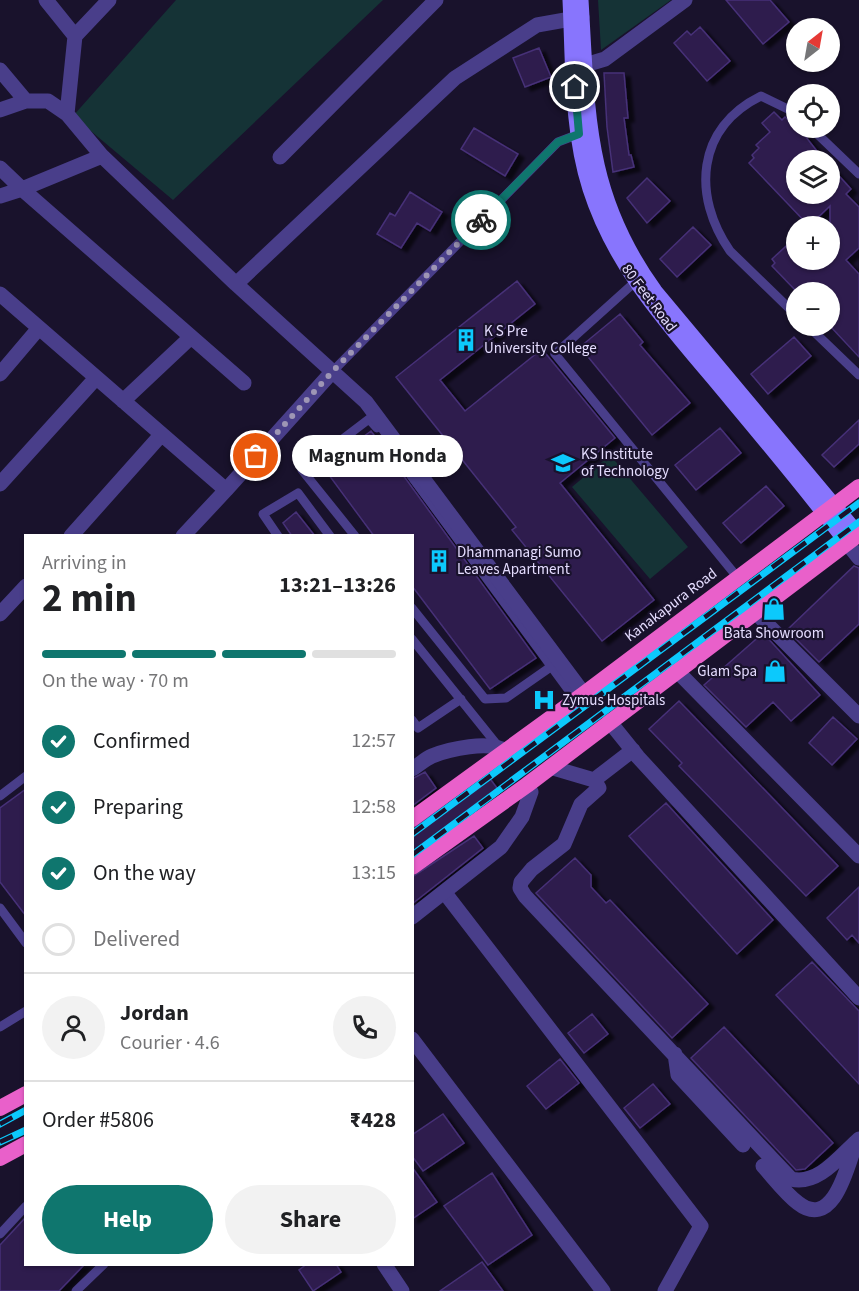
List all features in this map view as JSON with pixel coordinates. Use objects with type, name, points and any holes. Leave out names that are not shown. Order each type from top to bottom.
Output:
[{"type":"highway","name":"Kanakapura Road","points":[[414,817],[501,748],[580,697],[859,487]]},
{"type":"highway","points":[[414,866],[527,785],[856,537]]},
{"type":"highway","points":[[0,1108],[24,1095]]},
{"type":"highway","points":[[0,1158],[24,1146]]},
{"type":"main road","name":"80 Feet Road","points":[[570,0],[576,17],[585,65],[594,160],[608,206],[628,250],[655,291],[830,510]]},
{"type":"main road","name":"80 Feet Road","points":[[581,0],[576,17],[579,134],[583,163],[597,210],[618,256],[635,282],[830,510],[856,537]]},
{"type":"street","points":[[46,0],[75,36]]},
{"type":"street","points":[[67,114],[75,36],[109,0]]},
{"type":"street","points":[[280,157],[436,0]]},
{"type":"street","points":[[585,65],[605,59],[685,0]]},
{"type":"street","points":[[236,284],[455,78],[537,26],[576,17]]},
{"type":"street","points":[[0,70],[26,101]]},
{"type":"street","points":[[0,110],[26,101],[48,101],[67,114],[102,156],[236,284],[366,402],[580,697]]},
{"type":"street","points":[[0,196],[102,156]]},
{"type":"street","points":[[0,168],[244,383]]},
{"type":"street","points":[[0,294],[226,490]]},
{"type":"street","points":[[0,374],[39,328]]},
{"type":"street","points":[[123,401],[191,337]]},
{"type":"street","points":[[185,534],[332,372]]},
{"type":"street","points":[[0,484],[96,378]]},
{"type":"street","points":[[73,534],[161,435]]},
{"type":"street","points":[[856,537],[859,558]]},
{"type":"street","points":[[0,614],[24,588]]},
{"type":"street","points":[[754,612],[859,716]]},
{"type":"street","points":[[677,671],[859,856]]},
{"type":"street","points":[[609,721],[859,998]]},
{"type":"street","points":[[414,768],[429,757],[457,748],[501,748]]},
{"type":"street","points":[[594,780],[633,750]]},
{"type":"street","points":[[550,767],[594,780],[599,788],[581,804],[564,844],[532,869],[521,882],[520,888],[791,1179],[802,1182],[814,1178],[858,1140]]},
{"type":"street","points":[[414,916],[501,847],[522,817],[531,792],[527,785]]},
{"type":"street","points":[[445,893],[701,1226],[664,1291]]},
{"type":"street","points":[[414,1042],[603,1291]]},
{"type":"street","points":[[675,1054],[678,1075],[743,1145]]},
{"type":"street","points":[[763,1166],[799,1205],[811,1209],[825,1207],[837,1196],[858,1140]]},
{"type":"street","points":[[385,1266],[402,1291]]},
{"type":"lane","points":[[786,108],[761,96],[744,105],[722,125],[705,173],[708,210],[723,240],[730,251],[786,305]]},
{"type":"lane","points":[[332,372],[558,142],[579,134]]},
{"type":"lane","points":[[821,138],[859,174]]},
{"type":"lane","points":[[635,282],[555,354],[738,578]]},
{"type":"lane","points":[[818,336],[859,375]]},
{"type":"lane","points":[[353,534],[302,470],[369,419],[552,666],[580,697]]},
{"type":"lane","points":[[277,534],[263,514],[298,494],[328,534]]},
{"type":"lane","points":[[414,610],[485,699],[506,698],[552,666]]},
{"type":"lane","points":[[414,641],[501,748]]},
{"type":"lane","points":[[414,723],[418,728],[461,699]]},
{"type":"lane","points":[[0,795],[24,777]]},
{"type":"lane","points":[[0,908],[24,940]]},
{"type":"lane","points":[[0,1027],[24,1012]]},
{"type":"lane","points":[[0,1234],[24,1208]]},
{"type":"lane","points":[[76,1291],[102,1266]]},
{"type":"green space","points":[[176,0],[383,0],[173,200],[73,116]]},
{"type":"green space","points":[[598,0],[671,0],[601,50]]},
{"type":"green space","points":[[610,455],[688,547],[650,579],[572,487]]},
{"type":"building","points":[[726,0],[770,0],[786,19],[786,25],[763,44]]},
{"type":"building","points":[[700,27],[730,61],[707,81],[674,43],[687,31],[691,35]]},
{"type":"building","points":[[539,48],[551,77],[525,87],[513,58]]},
{"type":"building","points":[[604,73],[624,73],[628,118],[624,118],[629,155],[631,155],[634,167],[613,172],[607,127]]},
{"type":"building","points":[[774,112],[782,120],[785,117],[786,138],[807,138],[816,150],[786,150],[786,202],[749,163],[754,158],[752,155],[759,148],[756,145],[770,132],[762,123]]},
{"type":"building","points":[[474,128],[518,154],[505,176],[461,149]]},
{"type":"building","points":[[840,177],[851,189],[846,194],[859,207],[859,248],[846,260],[859,274],[859,357],[839,336],[840,282],[787,282],[772,266],[775,263],[772,259],[786,246],[786,270],[840,270],[840,216],[830,216],[830,206],[820,216],[799,216],[788,204],[840,204]]},
{"type":"building","points":[[647,178],[670,201],[647,223],[627,198]]},
{"type":"building","points":[[410,192],[442,212],[430,231],[417,223],[401,248],[377,234],[390,213],[395,216]]},
{"type":"building","points":[[693,227],[711,245],[677,277],[660,259]]},
{"type":"building","points":[[517,281],[535,304],[440,380],[465,411],[542,349],[615,438],[560,483],[654,600],[602,641],[512,530],[516,527],[396,377]]},
{"type":"building","points":[[620,314],[643,342],[640,345],[690,403],[652,435],[580,347]]},
{"type":"building","points":[[794,337],[811,356],[768,394],[751,374]]},
{"type":"building","points":[[859,420],[859,444],[834,467],[822,455]]},
{"type":"building","points":[[720,428],[741,453],[696,490],[675,465]]},
{"type":"building","name":"Dhammanagi Sumo Leaves Apartment","points":[[371,431],[536,658],[490,689],[414,589],[414,534],[373,534],[323,467]]},
{"type":"building","points":[[766,486],[784,506],[741,543],[723,523]]},
{"type":"building","points":[[296,512],[313,534],[291,534],[283,523]]},
{"type":"building","points":[[854,566],[859,568],[859,624],[819,662],[787,630]]},
{"type":"building","points":[[763,633],[820,695],[791,721],[773,702],[746,727],[704,685]]},
{"type":"building","points":[[679,701],[838,866],[806,896],[679,766],[682,763],[649,729]]},
{"type":"building","points":[[833,717],[857,739],[832,765],[809,743]]},
{"type":"building","points":[[425,772],[436,788],[414,804],[414,778]]},
{"type":"building","points":[[488,776],[500,792],[414,853],[414,828]]},
{"type":"building","points":[[24,790],[24,913],[0,882],[0,808]]},
{"type":"building","points":[[666,803],[773,920],[737,954],[629,836]]},
{"type":"building","points":[[474,836],[483,848],[414,902],[414,876]]},
{"type":"building","points":[[575,858],[591,875],[591,887],[606,903],[610,900],[708,1004],[672,1038],[536,893]]},
{"type":"building","points":[[859,887],[859,943],[852,935],[847,940],[827,918]]},
{"type":"building","points":[[812,962],[859,1011],[859,1084],[776,995]]},
{"type":"building","points":[[592,1014],[608,1034],[584,1053],[568,1033]]},
{"type":"building","points":[[724,1027],[833,1143],[805,1169],[796,1170],[691,1058]]},
{"type":"building","points":[[560,1059],[579,1083],[546,1109],[527,1086]]},
{"type":"building","points":[[653,1084],[670,1104],[640,1128],[624,1108]]},
{"type":"building","points":[[443,1114],[464,1143],[423,1171],[414,1159],[414,1134]]},
{"type":"building","points":[[414,1170],[437,1202],[414,1218]]},
{"type":"building","points":[[492,1173],[532,1235],[488,1265],[444,1206]]},
{"type":"building","points":[[24,1219],[24,1266],[83,1266],[59,1291],[0,1291],[0,1245]]},
{"type":"building","points":[[482,1262],[503,1291],[440,1291]]},
{"type":"building","points":[[304,1266],[337,1266],[341,1272],[313,1291],[299,1270]]},
{"type":"railway","points":[[414,833],[859,503]]},
{"type":"railway","points":[[414,854],[859,522]]},
{"type":"railway","points":[[0,1124],[24,1111]]},
{"type":"railway","points":[[0,1142],[24,1131]]},
{"type":"way so far","points":[[256,456],[332,372],[481,220]]},
{"type":"place","name":"K S Pre University College","points":[[466,340]]},
{"type":"place","name":"Magnum Honda","points":[[256,456]]},
{"type":"place","name":"KS Institute of Technology","points":[[563,463]]},
{"type":"place","name":"Dhammanagi Sumo Leaves Apartment","points":[[439,561]]},
{"type":"place","name":"Bata Showroom","points":[[774,609]]},
{"type":"place","name":"Glam Spa","points":[[775,671]]},
{"type":"place","name":"Zymus Hospitals","points":[[544,700]]},
{"type":"route","points":[[481,220],[558,142],[579,134],[575,87]]}]
